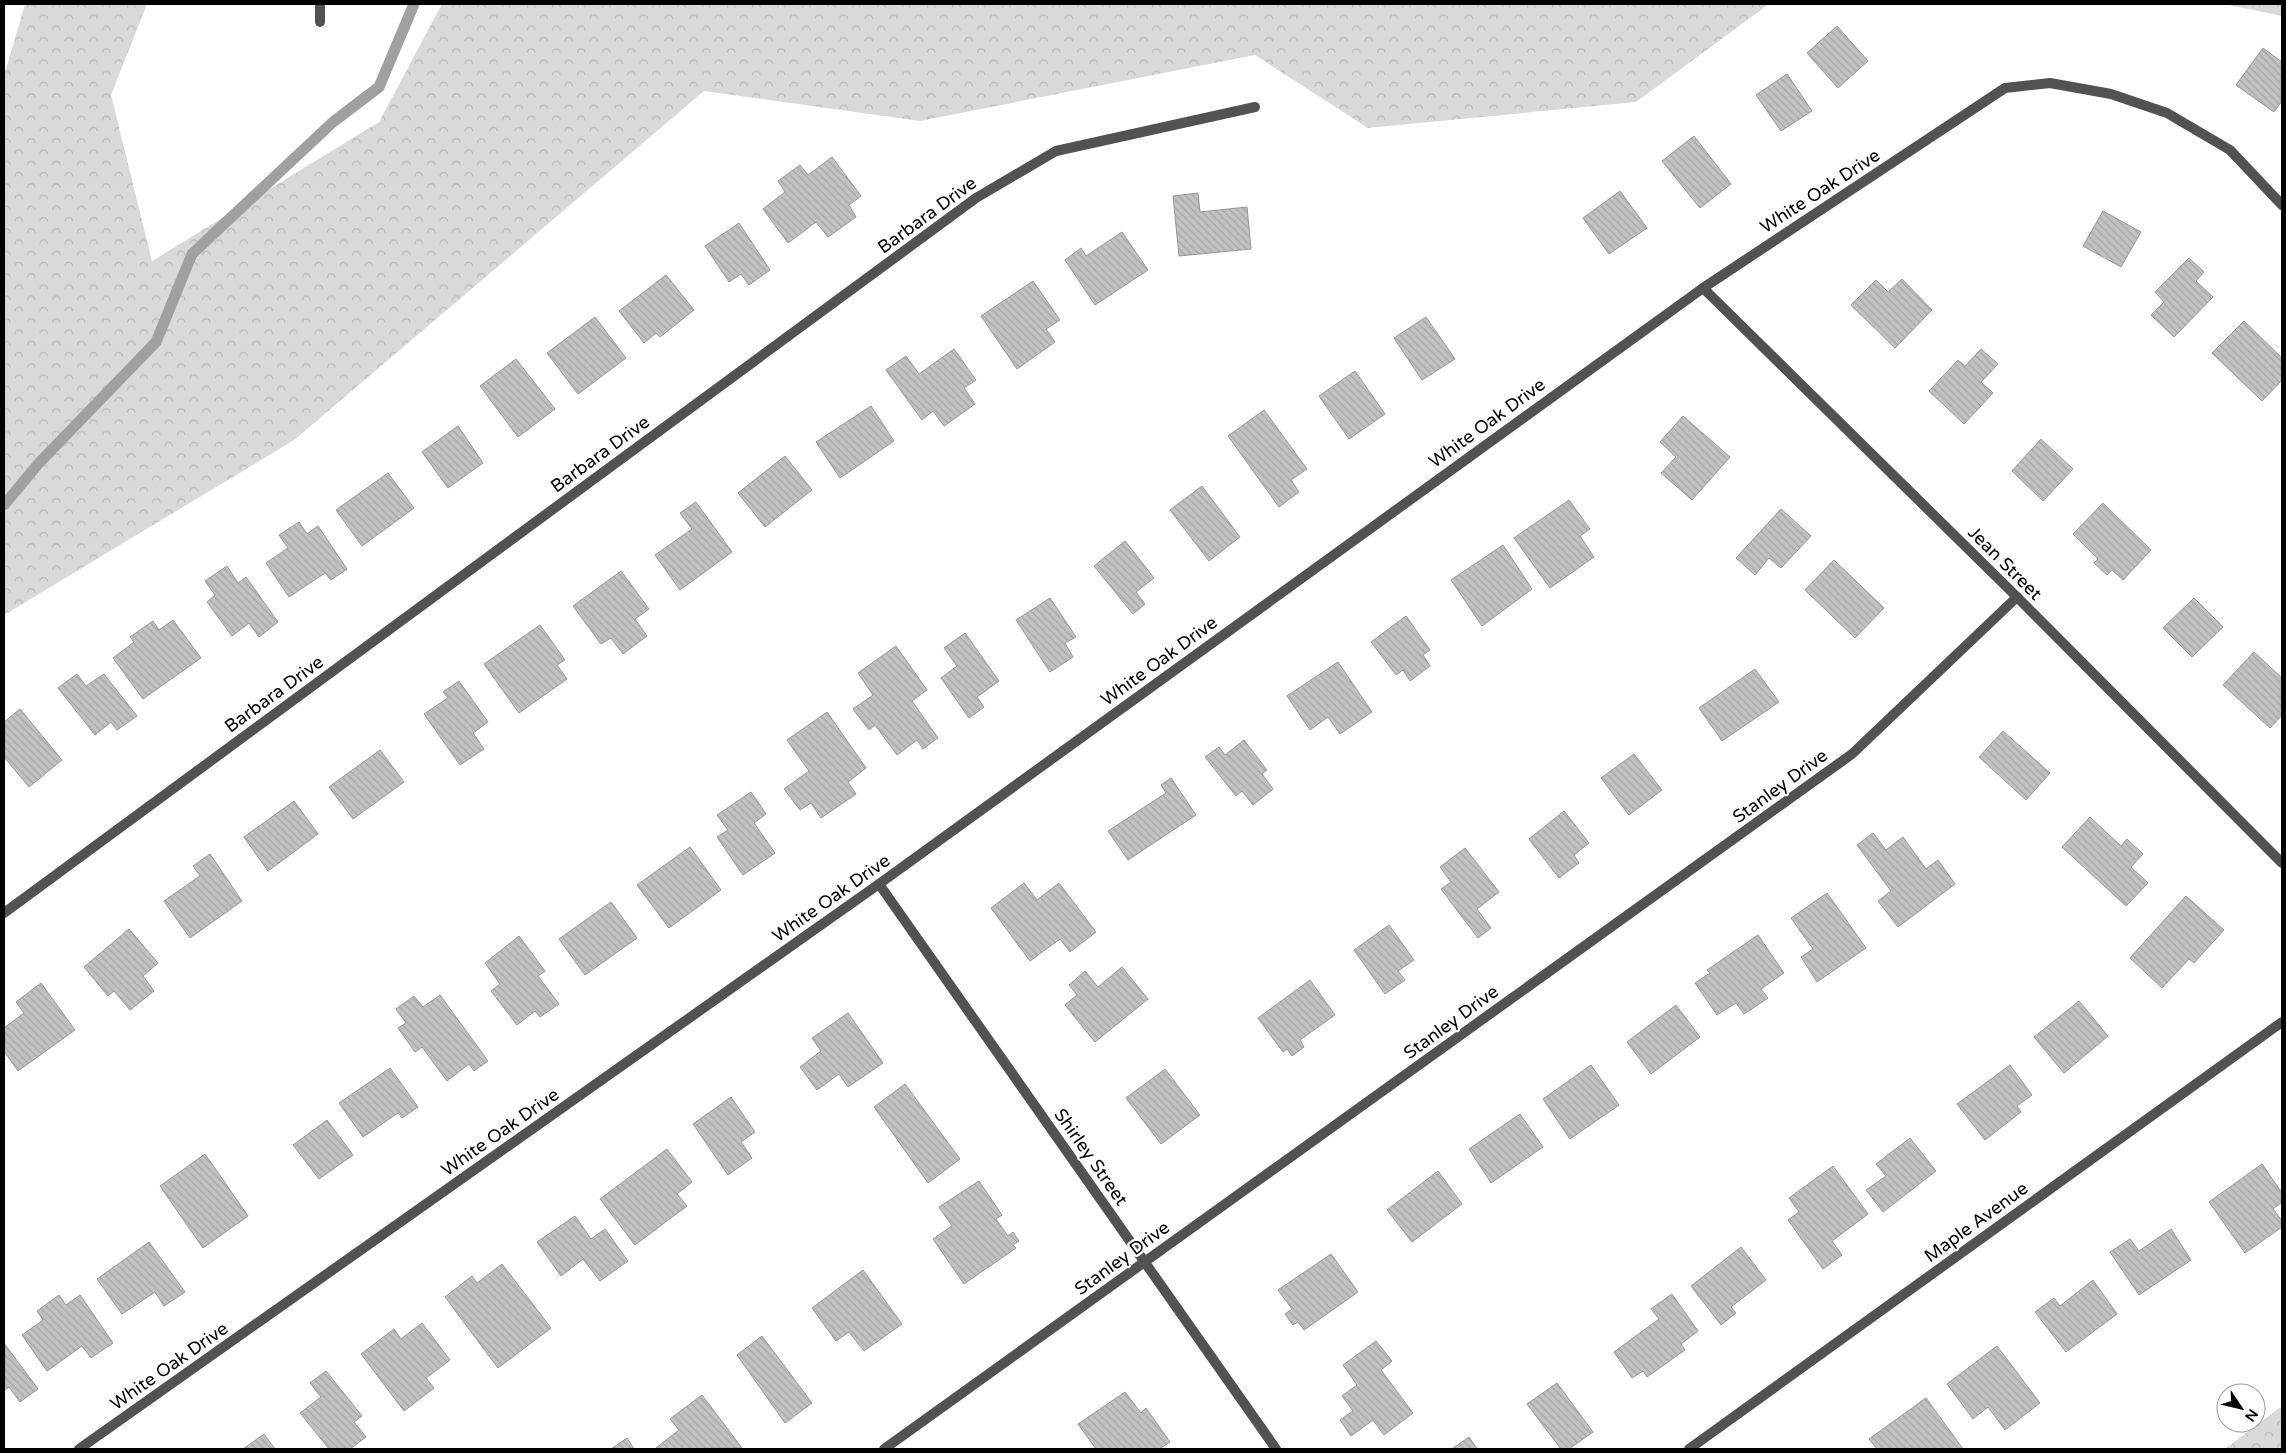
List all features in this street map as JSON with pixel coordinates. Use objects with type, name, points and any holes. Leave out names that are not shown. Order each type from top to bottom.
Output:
[{"type":"street","points":[[320,4],[320,22]]},
{"type":"street","name":"White Oak Drive","points":[[79,1449],[879,884],[1703,288],[2005,88],[2050,84],[2111,94],[2168,113],[2230,150],[2282,205]]},
{"type":"street","name":"Barbara Drive","points":[[4,913],[976,198],[1056,151],[1255,107]]},
{"type":"street","name":"Jean Street","points":[[1703,288],[2017,597],[2282,863]]},
{"type":"street","name":"Stanley Drive","points":[[884,1449],[1852,754],[2017,597]]},
{"type":"street","name":"Shirley Street","points":[[879,884],[1276,1449]]},
{"type":"street","name":"Maple Avenue","points":[[1689,1449],[2282,1022]]},
{"type":"green space","points":[[25,4],[147,4],[111,95],[152,261],[379,122],[442,4],[1769,4],[1636,102],[1368,128],[1255,55],[920,121],[704,91],[294,440],[4,615],[4,76]]},
{"type":"green space","points":[[2224,4],[2282,4],[2282,16]]},
{"type":"green space","points":[[2282,1406],[2282,1449],[2225,1449],[2246,1433],[2266,1433],[2266,1418]]},
{"type":"building","points":[[1837,26],[1868,61],[1838,88],[1807,53]]},
{"type":"building","points":[[2263,48],[2282,62],[2282,101],[2274,112],[2236,85]]},
{"type":"building","points":[[1787,74],[1812,111],[1781,131],[1756,95]]},
{"type":"building","points":[[1694,136],[1731,184],[1700,208],[1662,161]]},
{"type":"building","points":[[832,157],[861,196],[849,205],[856,217],[828,237],[816,222],[788,243],[763,209],[785,192],[778,181],[800,165],[808,175]]},
{"type":"building","points":[[1620,191],[1647,228],[1609,254],[1583,218]]},
{"type":"building","points":[[1198,193],[1200,212],[1247,207],[1251,249],[1179,256],[1173,196]]},
{"type":"building","points":[[2103,211],[2141,232],[2121,267],[2083,246]]},
{"type":"building","points":[[739,223],[770,270],[749,285],[741,274],[729,282],[705,246]]},
{"type":"building","points":[[1122,232],[1148,270],[1095,305],[1065,260],[1081,248],[1086,256]]},
{"type":"building","points":[[2189,258],[2204,272],[2196,281],[2213,297],[2174,337],[2151,315],[2164,302],[2155,292]]},
{"type":"building","points":[[666,275],[694,310],[660,337],[656,333],[644,343],[619,311]]},
{"type":"building","points":[[1902,279],[1932,310],[1895,348],[1851,305],[1876,280],[1888,292]]},
{"type":"building","points":[[1033,281],[1060,320],[1046,329],[1055,342],[1017,369],[981,316]]},
{"type":"building","points":[[595,317],[626,358],[578,394],[547,353]]},
{"type":"building","points":[[1426,317],[1455,359],[1422,380],[1394,338]]},
{"type":"building","points":[[2244,321],[2282,358],[2282,380],[2262,401],[2212,353]]},
{"type":"building","points":[[954,349],[976,380],[964,388],[975,404],[944,426],[933,411],[922,420],[886,370],[906,356],[919,374]]},
{"type":"building","points":[[1981,349],[1998,364],[1981,382],[1993,393],[1964,424],[1929,391],[1958,360],[1965,366]]},
{"type":"building","points":[[516,359],[555,409],[518,437],[480,386]]},
{"type":"building","points":[[1355,371],[1385,414],[1349,439],[1319,396]]},
{"type":"building","points":[[871,406],[894,441],[840,478],[816,442]]},
{"type":"building","points":[[1264,410],[1307,469],[1291,480],[1299,492],[1279,507],[1228,436]]},
{"type":"building","points":[[1683,416],[1730,457],[1692,500],[1661,473],[1676,457],[1660,442]]},
{"type":"building","points":[[458,426],[483,463],[448,488],[422,452]]},
{"type":"building","points":[[2041,439],[2073,469],[2043,501],[2012,471]]},
{"type":"building","points":[[785,456],[812,490],[765,527],[738,493]]},
{"type":"building","points":[[388,473],[414,508],[362,546],[336,510]]},
{"type":"building","points":[[1202,486],[1240,537],[1209,561],[1170,510]]},
{"type":"building","points":[[1569,500],[1590,529],[1580,536],[1594,557],[1550,588],[1514,538]]},
{"type":"building","points":[[696,502],[732,552],[680,590],[655,555],[692,529],[680,513]]},
{"type":"building","points":[[2103,503],[2151,550],[2123,580],[2112,570],[2107,575],[2094,563],[2098,559],[2073,534]]},
{"type":"building","points":[[1781,509],[1811,536],[1781,568],[1769,558],[1755,575],[1736,558]]},
{"type":"building","points":[[299,522],[307,534],[318,526],[347,569],[331,580],[325,573],[289,597],[266,563],[288,548],[279,535]]},
{"type":"building","points":[[1125,541],[1154,578],[1136,592],[1145,604],[1133,614],[1094,566]]},
{"type":"building","points":[[1503,545],[1532,589],[1482,626],[1451,580]]},
{"type":"building","points":[[1834,560],[1884,608],[1855,638],[1805,590]]},
{"type":"building","points":[[227,566],[238,583],[246,577],[278,622],[259,637],[249,623],[232,636],[207,602],[215,595],[205,581]]},
{"type":"building","points":[[621,571],[649,609],[635,619],[647,636],[623,654],[611,638],[601,644],[573,606]]},
{"type":"building","points":[[1050,598],[1076,637],[1065,643],[1073,657],[1050,672],[1016,620]]},
{"type":"building","points":[[2194,598],[2223,627],[2192,657],[2163,628]]},
{"type":"building","points":[[1406,616],[1430,650],[1423,655],[1430,666],[1410,681],[1403,670],[1396,675],[1371,642]]},
{"type":"building","points":[[173,620],[201,658],[143,699],[113,658],[134,642],[130,637],[153,621],[159,630]]},
{"type":"building","points":[[540,625],[565,660],[557,665],[567,679],[519,713],[484,664]]},
{"type":"building","points":[[965,633],[999,681],[977,697],[984,707],[969,718],[941,678],[957,666],[944,648]]},
{"type":"building","points":[[896,646],[927,690],[912,701],[938,738],[923,749],[917,740],[897,755],[875,725],[869,730],[853,709],[873,695],[858,673]]},
{"type":"building","points":[[2254,652],[2282,678],[2282,715],[2270,728],[2223,685]]},
{"type":"building","points":[[1338,662],[1372,712],[1340,734],[1328,717],[1310,730],[1287,696]]},
{"type":"building","points":[[1755,669],[1779,702],[1722,741],[1699,708]]},
{"type":"building","points":[[77,674],[86,686],[104,674],[137,716],[117,730],[111,722],[95,735],[58,688]]},
{"type":"building","points":[[459,681],[488,722],[473,733],[484,749],[460,765],[424,714],[448,698],[443,692]]},
{"type":"building","points":[[20,709],[62,760],[29,787],[4,757],[4,722]]},
{"type":"building","points":[[827,712],[866,768],[848,782],[856,794],[821,818],[811,803],[800,810],[784,789],[809,771],[787,740]]},
{"type":"building","points":[[2003,731],[2050,773],[2026,800],[1979,757]]},
{"type":"building","points":[[1244,740],[1267,770],[1262,774],[1273,789],[1253,805],[1242,791],[1236,796],[1205,757],[1219,747],[1225,755]]},
{"type":"building","points":[[380,750],[404,782],[353,819],[329,787]]},
{"type":"building","points":[[1634,754],[1662,790],[1629,815],[1601,778]]},
{"type":"building","points":[[1171,778],[1196,815],[1128,860],[1108,831],[1166,793],[1161,785]]},
{"type":"building","points":[[751,792],[766,814],[754,823],[775,853],[743,875],[717,837],[728,830],[717,815]]},
{"type":"building","points":[[294,801],[318,834],[268,871],[244,837]]},
{"type":"building","points":[[1564,811],[1589,843],[1574,855],[1579,863],[1559,878],[1529,839]]},
{"type":"building","points":[[2090,817],[2121,846],[2127,839],[2143,854],[2131,867],[2148,883],[2126,906],[2062,847]]},
{"type":"building","points":[[1873,833],[1886,850],[1903,837],[1926,869],[1938,860],[1955,884],[1898,927],[1878,901],[1891,891],[1857,845]]},
{"type":"building","points":[[690,847],[721,890],[669,928],[637,885]]},
{"type":"building","points":[[1465,848],[1499,892],[1477,909],[1491,928],[1478,938],[1441,889],[1451,882],[1440,867]]},
{"type":"building","points":[[210,854],[242,901],[190,938],[164,901],[200,876],[193,866]]},
{"type":"building","points":[[1024,883],[1037,900],[1059,883],[1096,932],[1070,952],[1060,939],[1030,961],[991,908]]},
{"type":"building","points":[[1827,893],[1866,948],[1817,982],[1801,957],[1813,949],[1791,918]]},
{"type":"building","points":[[2186,896],[2224,930],[2194,963],[2189,959],[2162,988],[2130,958]]},
{"type":"building","points":[[611,902],[637,938],[585,975],[559,939]]},
{"type":"building","points":[[1389,925],[1414,960],[1398,971],[1405,980],[1385,994],[1354,950]]},
{"type":"building","points":[[129,929],[158,963],[143,976],[154,991],[130,1010],[114,991],[108,996],[84,967]]},
{"type":"building","points":[[1758,935],[1784,973],[1761,989],[1768,998],[1744,1014],[1736,1003],[1717,1015],[1695,983],[1710,973],[1707,970]]},
{"type":"building","points":[[519,936],[545,971],[538,976],[559,1004],[540,1017],[535,1011],[517,1025],[491,991],[500,984],[485,963]]},
{"type":"building","points":[[1122,967],[1148,999],[1095,1042],[1065,1005],[1077,995],[1069,985],[1085,971],[1098,987]]},
{"type":"building","points":[[1310,980],[1335,1015],[1300,1040],[1304,1047],[1292,1056],[1287,1049],[1283,1052],[1258,1018]]},
{"type":"building","points":[[41,983],[75,1030],[18,1071],[4,1051],[4,1028],[24,1013],[16,1002]]},
{"type":"building","points":[[440,995],[488,1061],[474,1071],[469,1064],[447,1081],[422,1047],[415,1052],[398,1028],[406,1023],[396,1009],[414,996],[423,1007]]},
{"type":"building","points":[[2079,1001],[2108,1036],[2064,1073],[2034,1037]]},
{"type":"building","points":[[1676,1005],[1700,1037],[1651,1074],[1627,1042]]},
{"type":"building","points":[[848,1013],[883,1063],[848,1087],[839,1074],[817,1090],[800,1067],[821,1051],[812,1038]]},
{"type":"building","points":[[1591,1065],[1619,1105],[1570,1139],[1543,1099]]},
{"type":"building","points":[[2010,1065],[2032,1095],[2017,1106],[2021,1112],[1985,1140],[1957,1104]]},
{"type":"building","points":[[390,1068],[418,1107],[402,1118],[398,1113],[363,1137],[339,1103]]},
{"type":"building","points":[[1165,1069],[1200,1115],[1161,1144],[1126,1098]]},
{"type":"building","points":[[905,1084],[960,1159],[928,1183],[874,1107]]},
{"type":"building","points":[[731,1097],[755,1132],[741,1142],[752,1158],[728,1175],[693,1124]]},
{"type":"building","points":[[1520,1114],[1543,1147],[1491,1183],[1469,1149]]},
{"type":"building","points":[[327,1120],[353,1155],[319,1179],[293,1145]]},
{"type":"building","points":[[1910,1138],[1936,1171],[1883,1212],[1866,1190],[1886,1176],[1876,1164]]},
{"type":"building","points":[[667,1149],[692,1182],[677,1194],[687,1206],[635,1245],[600,1199]]},
{"type":"building","points":[[205,1154],[248,1216],[203,1248],[160,1186]]},
{"type":"building","points":[[2262,1164],[2282,1193],[2282,1202],[2273,1209],[2282,1221],[2282,1227],[2245,1253],[2209,1202]]},
{"type":"building","points":[[1833,1166],[1868,1214],[1832,1241],[1842,1255],[1823,1269],[1788,1220],[1799,1212],[1789,1198]]},
{"type":"building","points":[[1438,1171],[1462,1204],[1412,1242],[1387,1210]]},
{"type":"building","points":[[979,1181],[1002,1215],[996,1219],[1008,1236],[1013,1232],[1019,1241],[1013,1245],[1016,1248],[964,1284],[933,1239],[952,1226],[939,1207]]},
{"type":"building","points":[[575,1216],[591,1239],[605,1229],[628,1261],[600,1281],[583,1259],[561,1276],[537,1242]]},
{"type":"building","points":[[2171,1229],[2191,1260],[2139,1295],[2110,1252],[2130,1239],[2139,1251]]},
{"type":"building","points":[[149,1242],[185,1292],[164,1306],[155,1292],[122,1314],[97,1279]]},
{"type":"building","points":[[1741,1247],[1766,1280],[1731,1307],[1736,1313],[1721,1325],[1691,1286]]},
{"type":"building","points":[[1331,1254],[1358,1292],[1304,1330],[1298,1322],[1293,1325],[1285,1314],[1292,1309],[1278,1290]]},
{"type":"building","points":[[502,1264],[551,1328],[498,1368],[445,1297],[472,1276],[477,1283]]},
{"type":"building","points":[[863,1270],[902,1324],[864,1351],[849,1332],[836,1341],[812,1308]]},
{"type":"building","points":[[2093,1280],[2117,1314],[2066,1352],[2035,1312],[2054,1298],[2060,1306]]},
{"type":"building","points":[[1672,1294],[1698,1331],[1681,1344],[1685,1350],[1647,1377],[1643,1371],[1632,1378],[1614,1352],[1659,1319],[1651,1309]]},
{"type":"building","points":[[59,1295],[66,1305],[80,1295],[113,1343],[91,1358],[82,1346],[47,1371],[22,1335],[43,1320],[37,1311]]},
{"type":"building","points":[[422,1323],[450,1360],[426,1378],[434,1388],[404,1411],[361,1354],[394,1329],[401,1339]]},
{"type":"building","points":[[762,1336],[812,1403],[785,1423],[737,1355]]},
{"type":"building","points":[[1376,1341],[1392,1361],[1381,1370],[1413,1413],[1384,1435],[1373,1420],[1351,1436],[1340,1420],[1353,1411],[1342,1396],[1357,1385],[1343,1365]]},
{"type":"building","points":[[4,1343],[38,1389],[20,1402],[9,1387],[4,1391]]},
{"type":"building","points":[[1997,1346],[2040,1403],[2005,1430],[1988,1407],[1973,1419],[1947,1384]]},
{"type":"building","points":[[326,1371],[362,1416],[354,1422],[366,1437],[350,1449],[329,1449],[300,1413],[321,1397],[310,1383]]},
{"type":"building","points":[[1557,1383],[1593,1432],[1569,1449],[1561,1449],[1527,1404]]},
{"type":"building","points":[[1125,1392],[1141,1413],[1146,1408],[1170,1442],[1159,1449],[1096,1449],[1078,1424]]},
{"type":"building","points":[[702,1395],[742,1448],[657,1449],[679,1430],[670,1419]]},
{"type":"building","points":[[1926,1398],[1963,1449],[1877,1449],[1869,1439]]},
{"type":"building","points":[[264,1434],[275,1449],[243,1449]]},
{"type":"building","points":[[1469,1437],[1477,1449],[1452,1449]]},
{"type":"building","points":[[627,1438],[634,1449],[611,1449]]},
{"type":"waterway","points":[[4,505],[39,463],[156,342],[192,254],[333,122],[379,87],[414,4]]}]
